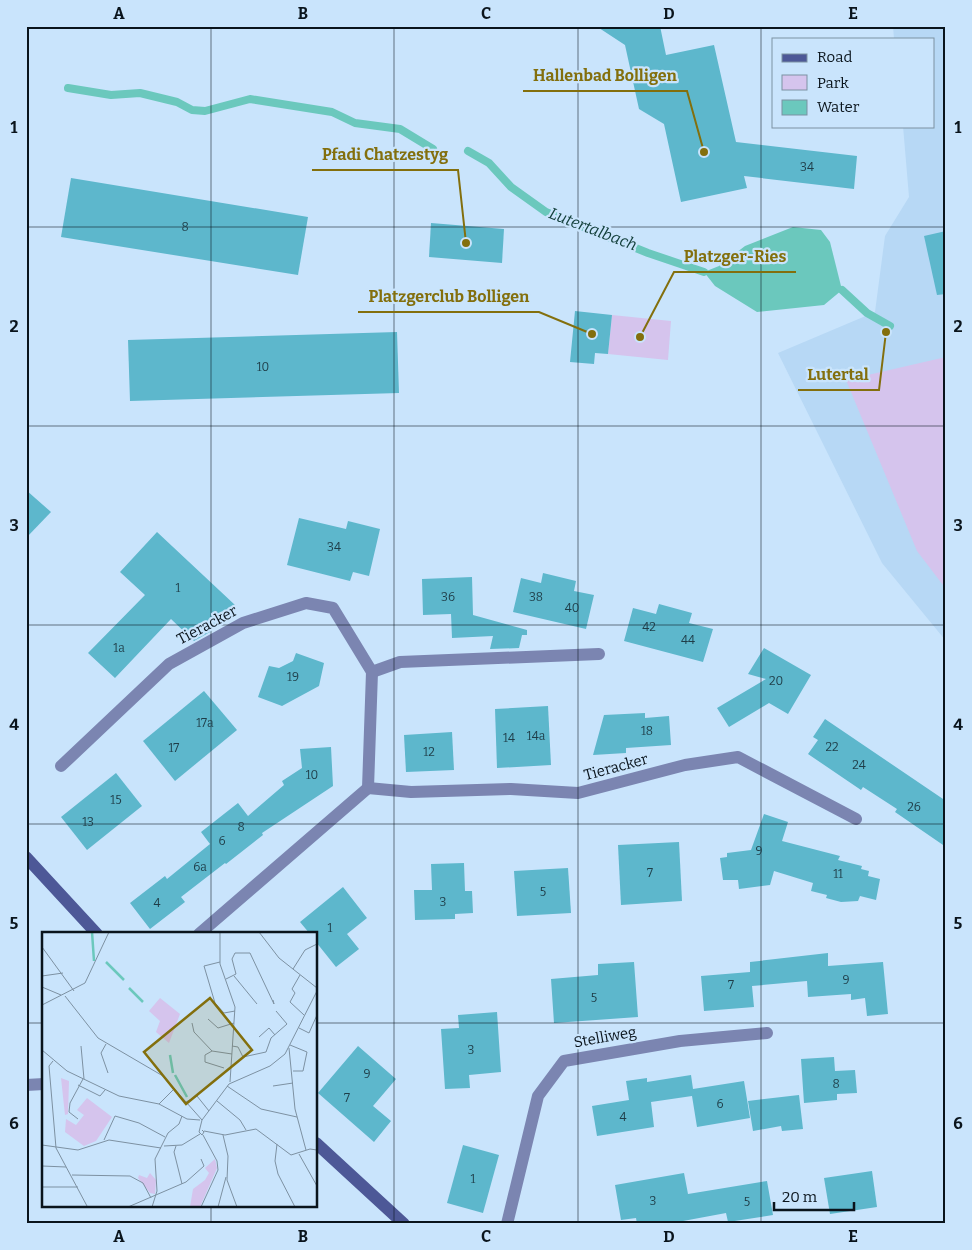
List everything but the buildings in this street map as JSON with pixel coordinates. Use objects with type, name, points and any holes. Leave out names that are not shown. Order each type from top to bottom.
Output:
[{"type":"street","name":"Tieracker","points":[[61,766],[169,664],[243,623],[306,603],[332,608],[372,672]]},
{"type":"street","points":[[201,932],[368,788],[372,672],[400,662],[599,654]]},
{"type":"street","name":"Tieracker","points":[[368,788],[411,792],[511,789],[578,793],[685,765],[738,758],[856,819]]},
{"type":"street","points":[[26,857],[95,932]]},
{"type":"street","name":"Stelliweg","points":[[507,1224],[538,1096],[564,1061],[680,1041],[767,1034]]},
{"type":"street","points":[[26,1085],[42,1084]]},
{"type":"street","points":[[318,1145],[404,1224]]},
{"type":"shaded area","points":[[893,26],[946,26],[946,641],[882,563],[778,353],[875,312],[885,236],[909,197],[903,128],[934,128],[934,38],[894,38]]},
{"type":"green space","points":[[612,315],[671,321],[668,360],[608,354]]},
{"type":"green space","points":[[946,357],[946,589],[917,551],[846,380]]},
{"type":"water","points":[[793,227],[821,230],[830,242],[842,290],[824,305],[757,312],[715,286],[704,272],[719,266],[745,246]]},
{"type":"waterway","points":[[68,88],[111,95],[140,93],[177,102],[192,110],[205,111],[250,99],[332,112],[355,123],[400,129],[433,149]]},
{"type":"waterway","name":"Lutertalbach","points":[[468,151],[489,163],[511,187],[546,212],[648,253],[704,272]]},
{"type":"waterway","points":[[842,290],[867,313],[890,326]]},
{"type":"place","name":"Hallenbad Bolligen","points":[[704,152]]},
{"type":"place","name":"Pfadi Chatzestyg","points":[[466,243]]},
{"type":"place","name":"Lutertal","points":[[886,332]]},
{"type":"place","name":"Platzgerclub Bolligen","points":[[592,334]]},
{"type":"place","name":"Platzger-Ries","points":[[640,337]]}]
